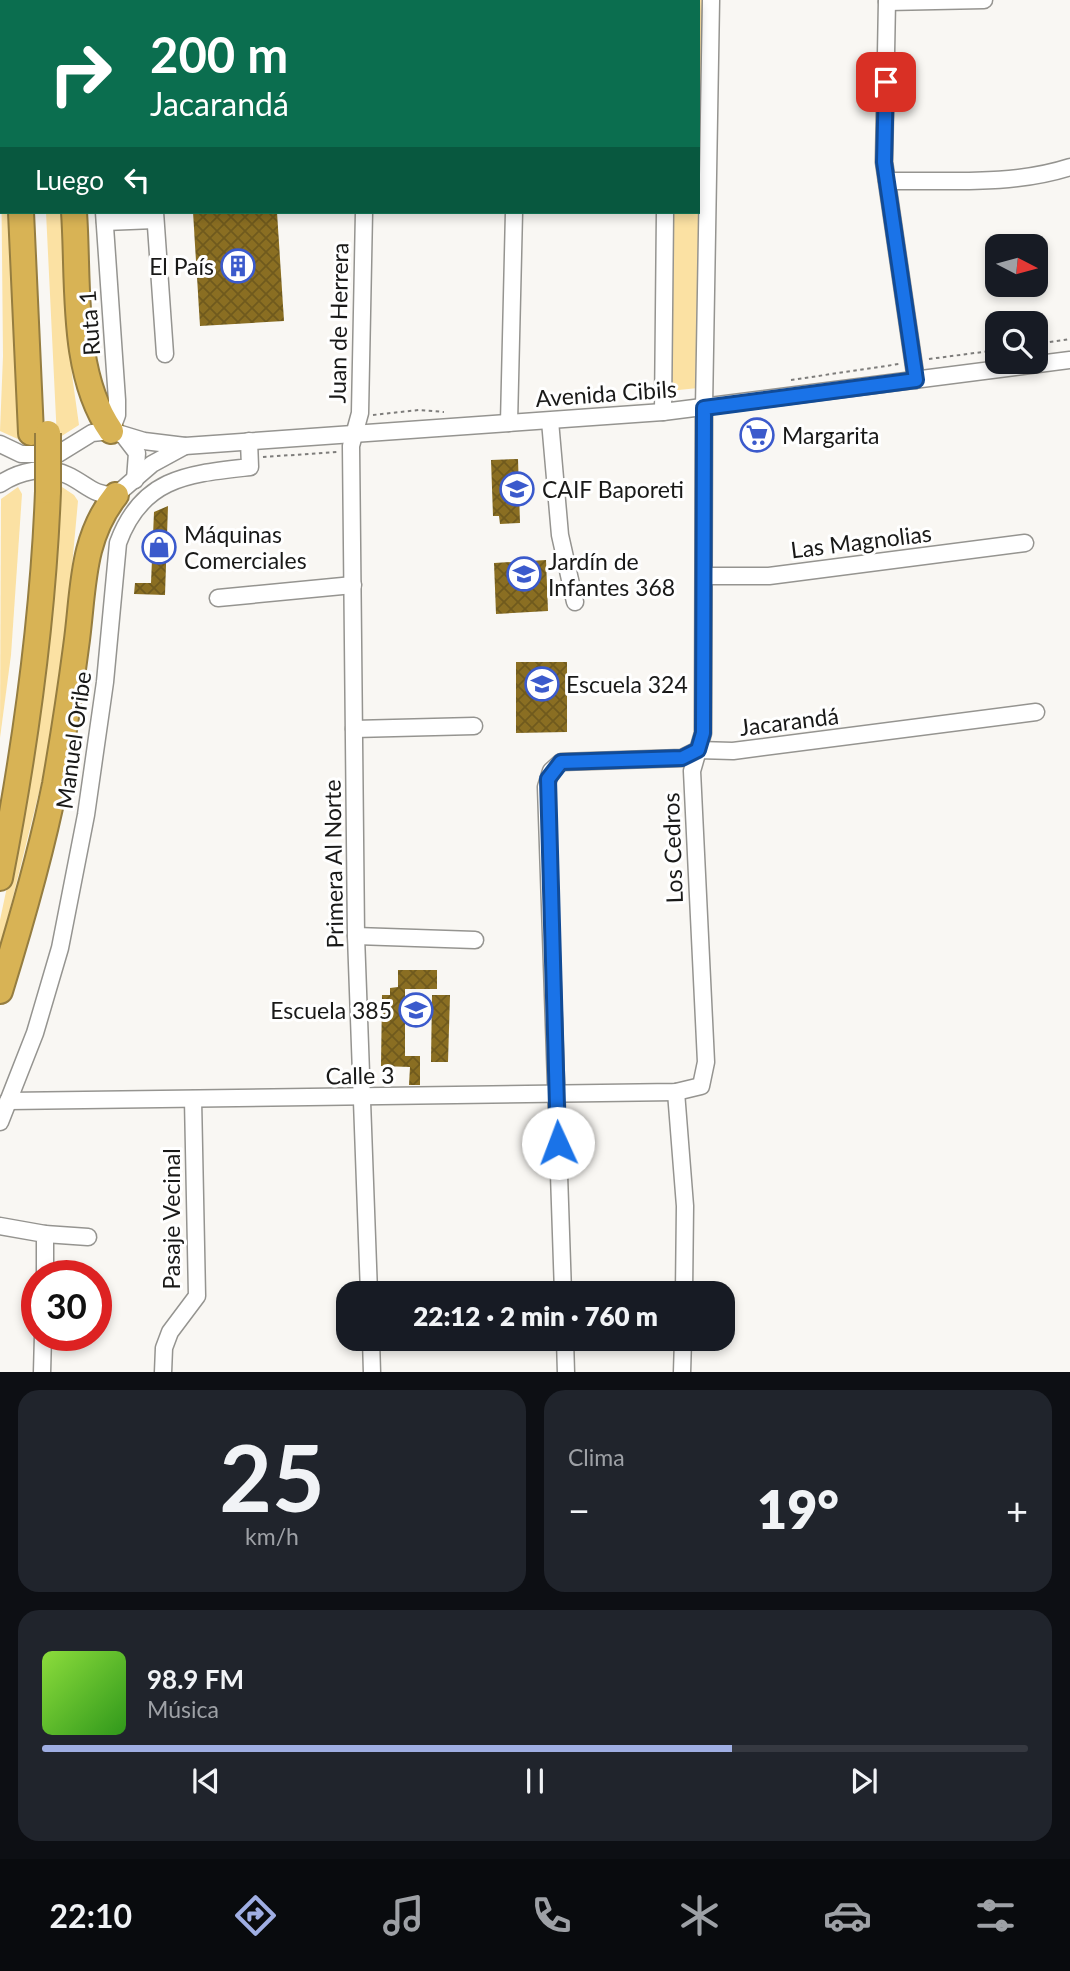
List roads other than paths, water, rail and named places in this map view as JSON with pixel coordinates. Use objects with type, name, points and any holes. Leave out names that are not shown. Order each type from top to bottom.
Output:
[{"type":"highway","points":[[20,214],[39,433]]},
{"type":"highway","points":[[0,878],[33,688],[43,588],[39,492],[36,214]]},
{"type":"highway","points":[[74,214],[84,366],[92,398],[118,433]]},
{"type":"highway","points":[[0,991],[21,923],[54,787],[69,706],[88,545],[99,518],[126,487]]},
{"type":"highway","points":[[0,794],[24,625],[39,492]]},
{"type":"street","name":"Los Cedros","points":[[705,1077],[692,771],[703,733],[704,408],[711,0]]},
{"type":"street","points":[[916,380],[887,181],[887,1],[984,0]]},
{"type":"street","points":[[887,181],[991,180],[1044,175],[1070,167]]},
{"type":"street","name":"Juan de Herrera","points":[[355,435],[360,413],[363,214]]},
{"type":"street","points":[[509,423],[514,214]]},
{"type":"street","points":[[663,412],[665,214]]},
{"type":"street","points":[[105,217],[155,216],[165,354]]},
{"type":"street","name":"Ruta 1","points":[[105,217],[118,433]]},
{"type":"street","name":"Avenida Cibils","points":[[118,433],[153,443],[185,446],[550,421],[704,408],[1070,360]]},
{"type":"street","points":[[550,421],[560,535],[575,602]]},
{"type":"street","points":[[0,444],[21,454],[58,454],[92,433],[118,433],[137,453],[126,487],[92,492],[68,475],[51,471],[22,472],[0,484]]},
{"type":"street","name":"Primera Al Norte","points":[[355,435],[352,446],[356,936],[369,1281]]},
{"type":"street","name":"Manuel Oribe","points":[[0,1122],[35,1033],[60,948],[86,815],[105,682],[117,554],[123,530],[139,504],[163,484],[181,477],[250,467],[249,442]]},
{"type":"street","name":"Avenida Cibils","points":[[126,487],[152,464],[185,446]]},
{"type":"street","name":"Las Magnolias","points":[[704,576],[769,576],[1025,543]]},
{"type":"street","points":[[218,598],[353,585]]},
{"type":"street","name":"Jacarandá","points":[[556,1093],[558,1071],[546,787],[551,771],[561,762],[682,758],[698,750],[733,751],[1036,712]]},
{"type":"street","points":[[354,729],[474,726]]},
{"type":"street","points":[[356,936],[475,940]]},
{"type":"street","name":"Calle 3","points":[[8,1101],[676,1092],[701,1086],[705,1077]]},
{"type":"street","points":[[676,1092],[685,1206],[684,1281]]},
{"type":"street","points":[[556,1093],[563,1281]]},
{"type":"street","name":"Pasaje Vecinal","points":[[163,1372],[164,1348],[170,1332],[197,1296],[193,1099]]},
{"type":"street","points":[[0,1226],[45,1234],[88,1237]]},
{"type":"street","points":[[45,1234],[46,1260]]},
{"type":"street","points":[[42,1372],[43,1351]]},
{"type":"street","points":[[371,1351],[372,1372]]},
{"type":"street","points":[[565,1351],[566,1372]]},
{"type":"street","points":[[682,1372],[683,1351]]},
{"type":"place","name":"El País","points":[[238,266]]},
{"type":"place","name":"Margarita","points":[[757,435]]},
{"type":"place","name":"CAIF Baporeti","points":[[517,489]]},
{"type":"place","name":"Máquinas Comerciales","points":[[159,547]]},
{"type":"place","name":"Jardín de Infantes 368","points":[[524,574]]},
{"type":"place","name":"Escuela 324","points":[[542,684]]},
{"type":"place","name":"Escuela 385","points":[[416,1010]]}]
